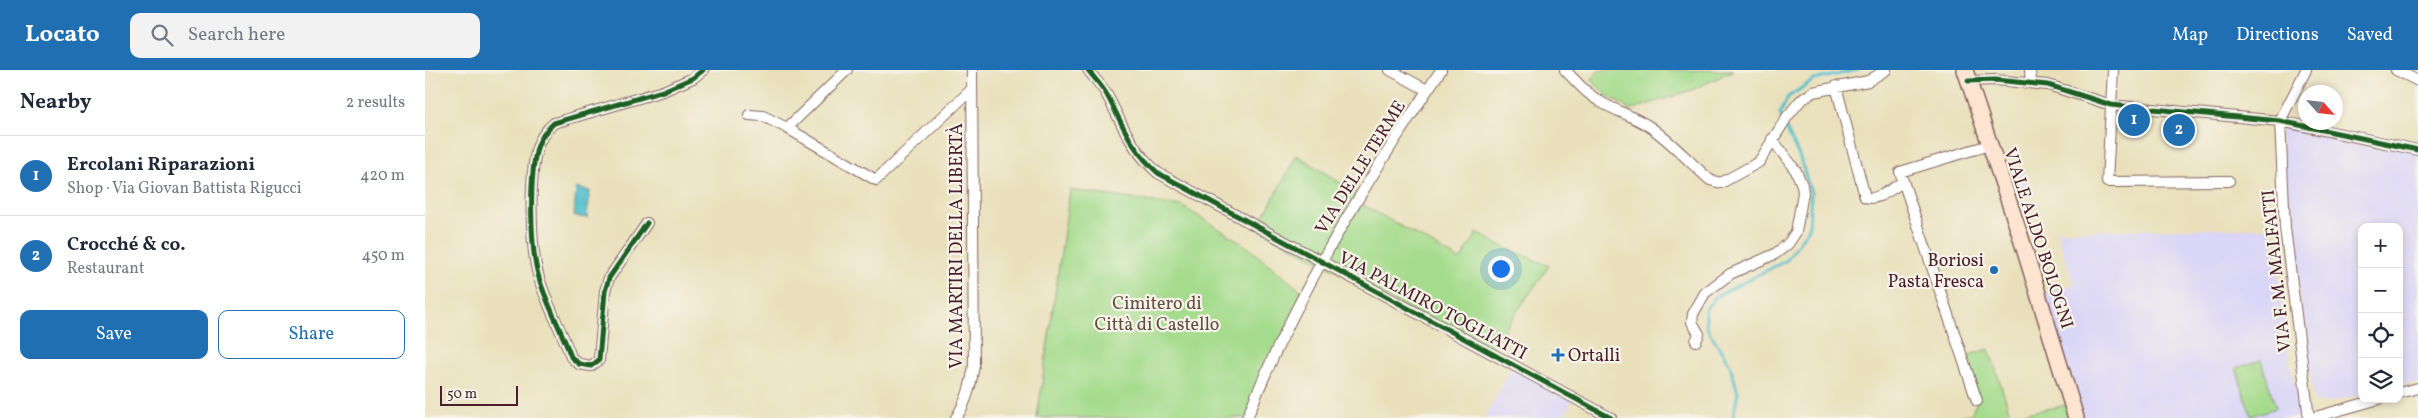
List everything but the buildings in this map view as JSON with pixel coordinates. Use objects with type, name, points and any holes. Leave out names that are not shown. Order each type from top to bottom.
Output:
[{"type":"main road","name":"VIALE ALDO BOLOGNI","points":[[1966,75],[2076,418]]},
{"type":"street","points":[[647,223],[609,278],[605,290],[599,360],[591,366],[579,364],[571,357],[539,278],[533,241],[534,171],[537,147],[547,129],[554,123],[663,91],[693,78],[703,70]]},
{"type":"street","points":[[787,128],[847,70]]},
{"type":"street","name":"VIA MARTIRI DELLA LIBERTÀ","points":[[956,418],[964,405],[970,389],[974,365],[972,70]]},
{"type":"street","name":"VIA PALMIRO TOGLIATTI","points":[[1088,70],[1106,94],[1124,133],[1142,159],[1158,173],[1611,418]]},
{"type":"street","points":[[1390,70],[1427,90]]},
{"type":"street","name":"VIA DELLE TERME","points":[[1247,418],[1267,367],[1320,262],[1441,70]]},
{"type":"street","points":[[1565,70],[1593,97],[1657,132],[1715,183],[1721,183],[1755,166],[1787,117],[1800,101],[1813,92],[1868,81],[1886,70]]},
{"type":"street","points":[[2030,70],[2031,83]]},
{"type":"street","points":[[2113,70],[2107,182],[2229,181]]},
{"type":"street","points":[[2280,120],[2306,70]]},
{"type":"street","points":[[2396,70],[2418,81]]},
{"type":"street","points":[[1966,75],[2048,85],[2111,105],[2280,120],[2418,150]]},
{"type":"street","points":[[1836,86],[1865,196],[1871,199],[1877,198],[1903,182]]},
{"type":"street","points":[[749,115],[763,116],[787,128],[876,180],[971,90]]},
{"type":"street","name":"VIA F. M. MALFATTI","points":[[2280,120],[2285,228],[2311,418]]},
{"type":"street","points":[[1697,341],[1699,334],[1692,322],[1693,314],[1705,293],[1730,274],[1775,254],[1788,244],[1797,232],[1803,193],[1802,185],[1796,171],[1772,138]]},
{"type":"street","points":[[1977,401],[1900,172],[1989,145]]},
{"type":"street","points":[[2403,393],[2418,388]]},
{"type":"street","points":[[2311,418],[2365,403]]},
{"type":"shaded area","points":[[2280,121],[2298,125],[2298,130],[2323,130],[2418,150],[2418,381],[2403,385],[2403,223],[2358,223],[2358,395],[2329,402],[2314,402],[2295,267]]},
{"type":"shaded area","points":[[2023,169],[2029,185],[2021,189],[2024,201],[2030,200],[2034,209],[2014,218],[2000,177]]},
{"type":"shaded area","points":[[2271,228],[2293,383],[2305,382],[2309,418],[2076,418],[2038,294],[2075,285],[2056,231]]},
{"type":"shaded area","points":[[1513,366],[1573,399],[1562,418],[1485,418]]},
{"type":"green space","points":[[1599,70],[1734,70],[1692,90],[1630,110],[1605,94],[1591,80]]},
{"type":"green space","points":[[1297,155],[1361,196],[1358,202],[1460,260],[1478,232],[1497,244],[1549,266],[1495,343],[1486,351],[1257,228]]},
{"type":"green space","name":"Cimitero di Città di Castello","points":[[1070,190],[1182,206],[1245,245],[1304,293],[1247,418],[1037,418]]},
{"type":"green space","points":[[1989,349],[2011,416],[2067,405],[2070,418],[1948,418],[1971,414],[1977,401],[1962,357]]},
{"type":"green space","points":[[2261,360],[2276,408],[2251,416],[2236,368]]},
{"type":"water","points":[[576,188],[590,191],[587,218],[574,216]]},
{"type":"waterway","points":[[1783,120],[1780,114],[1788,97],[1814,80],[1857,70]]},
{"type":"waterway","points":[[1733,418],[1738,392],[1730,365],[1707,328],[1705,310],[1715,297],[1787,260],[1809,228],[1811,193],[1800,158],[1785,126]]},
{"type":"cycle path","points":[[647,223],[609,278],[605,291],[599,360],[591,366],[579,364],[571,357],[546,298],[536,265],[532,232],[532,195],[534,161],[538,144],[554,123],[663,91],[693,78],[703,70]]},
{"type":"cycle path","points":[[1088,70],[1105,92],[1134,146],[1158,173],[1611,418]]},
{"type":"cycle path","points":[[1968,81],[1995,80],[2048,85],[2111,105],[2280,121],[2418,150]]},
{"type":"place","name":"Ercolani Riparazioni","points":[[2134,120]]},
{"type":"place","name":"Crocché & co.","points":[[2179,130]]},
{"type":"place","name":"Boriosi Pasta Fresca","points":[[1994,270]]},
{"type":"place","name":"Ortalli","points":[[1558,355]]}]
